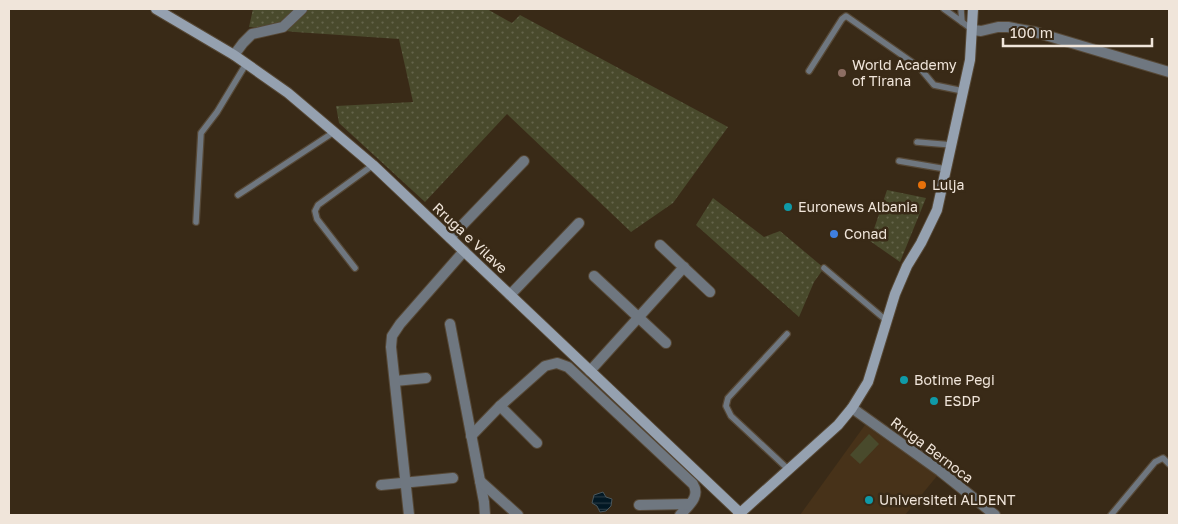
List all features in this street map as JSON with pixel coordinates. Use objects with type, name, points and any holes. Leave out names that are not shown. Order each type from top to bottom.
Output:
[{"type":"street","name":"Rruga e Vilave","points":[[156,9],[234,55],[305,106],[373,165],[739,514]]},
{"type":"street","points":[[234,55],[252,34],[283,27],[302,9]]},
{"type":"street","points":[[739,514],[838,425],[852,408],[868,382],[895,294],[907,266],[937,210],[970,60],[966,26],[974,9]]},
{"type":"street","points":[[966,26],[981,31],[1008,27],[1035,32],[1169,72]]},
{"type":"street","points":[[450,238],[524,161]]},
{"type":"street","points":[[510,295],[579,223]]},
{"type":"street","points":[[660,245],[710,292]]},
{"type":"street","points":[[408,515],[391,341],[394,331],[464,251]]},
{"type":"street","points":[[590,371],[684,267]]},
{"type":"street","points":[[594,276],[666,343]]},
{"type":"street","points":[[450,324],[485,515]]},
{"type":"street","points":[[557,363],[567,348]]},
{"type":"street","points":[[471,436],[500,406],[545,366],[557,363],[568,367],[693,484],[696,495],[680,515]]},
{"type":"street","points":[[395,381],[426,378]]},
{"type":"street","points":[[500,406],[537,443]]},
{"type":"street","name":"Rruga Bernoca","points":[[852,408],[940,471],[995,515]]},
{"type":"street","points":[[381,485],[453,478]]},
{"type":"street","points":[[480,481],[518,515]]},
{"type":"street","points":[[638,505],[689,504]]},
{"type":"lane","points":[[944,9],[966,26]]},
{"type":"lane","points":[[961,9],[966,26]]},
{"type":"lane","points":[[809,71],[842,19],[846,16],[919,67],[934,85],[963,91]]},
{"type":"lane","points":[[196,222],[201,133],[217,112],[246,64]]},
{"type":"lane","points":[[238,195],[334,132]]},
{"type":"lane","points":[[917,142],[952,145]]},
{"type":"lane","points":[[899,161],[946,169]]},
{"type":"lane","points":[[355,268],[317,219],[315,211],[318,205],[373,165]]},
{"type":"lane","points":[[824,268],[887,321]]},
{"type":"lane","points":[[787,334],[728,398],[726,406],[731,416],[789,470]]},
{"type":"lane","points":[[1111,515],[1154,462],[1163,458],[1169,464]]},
{"type":"shaded area","points":[[865,425],[937,476],[905,515],[800,515]]},
{"type":"green space","points":[[253,9],[487,9],[512,23],[520,15],[728,127],[673,203],[631,232],[507,114],[425,202],[339,123],[336,106],[413,102],[399,39],[249,27]]},
{"type":"green space","points":[[887,190],[926,198],[900,262],[870,241]]},
{"type":"green space","points":[[713,198],[764,237],[780,231],[824,268],[814,282],[799,317],[696,225]]},
{"type":"green space","points":[[869,434],[879,444],[860,464],[850,455]]},
{"type":"water","points":[[603,492],[606,497],[612,499],[611,506],[606,511],[600,512],[597,506],[592,503],[594,495]]},
{"type":"place","name":"World Academy of Tirana","points":[[842,73]]},
{"type":"place","name":"Lulja","points":[[922,185]]},
{"type":"place","name":"Euronews Albania","points":[[788,207]]},
{"type":"place","name":"Conad","points":[[834,234]]},
{"type":"place","name":"Botime Pegi","points":[[904,380]]},
{"type":"place","name":"ESDP","points":[[934,401]]},
{"type":"place","name":"Universiteti ALDENT","points":[[869,500]]}]
